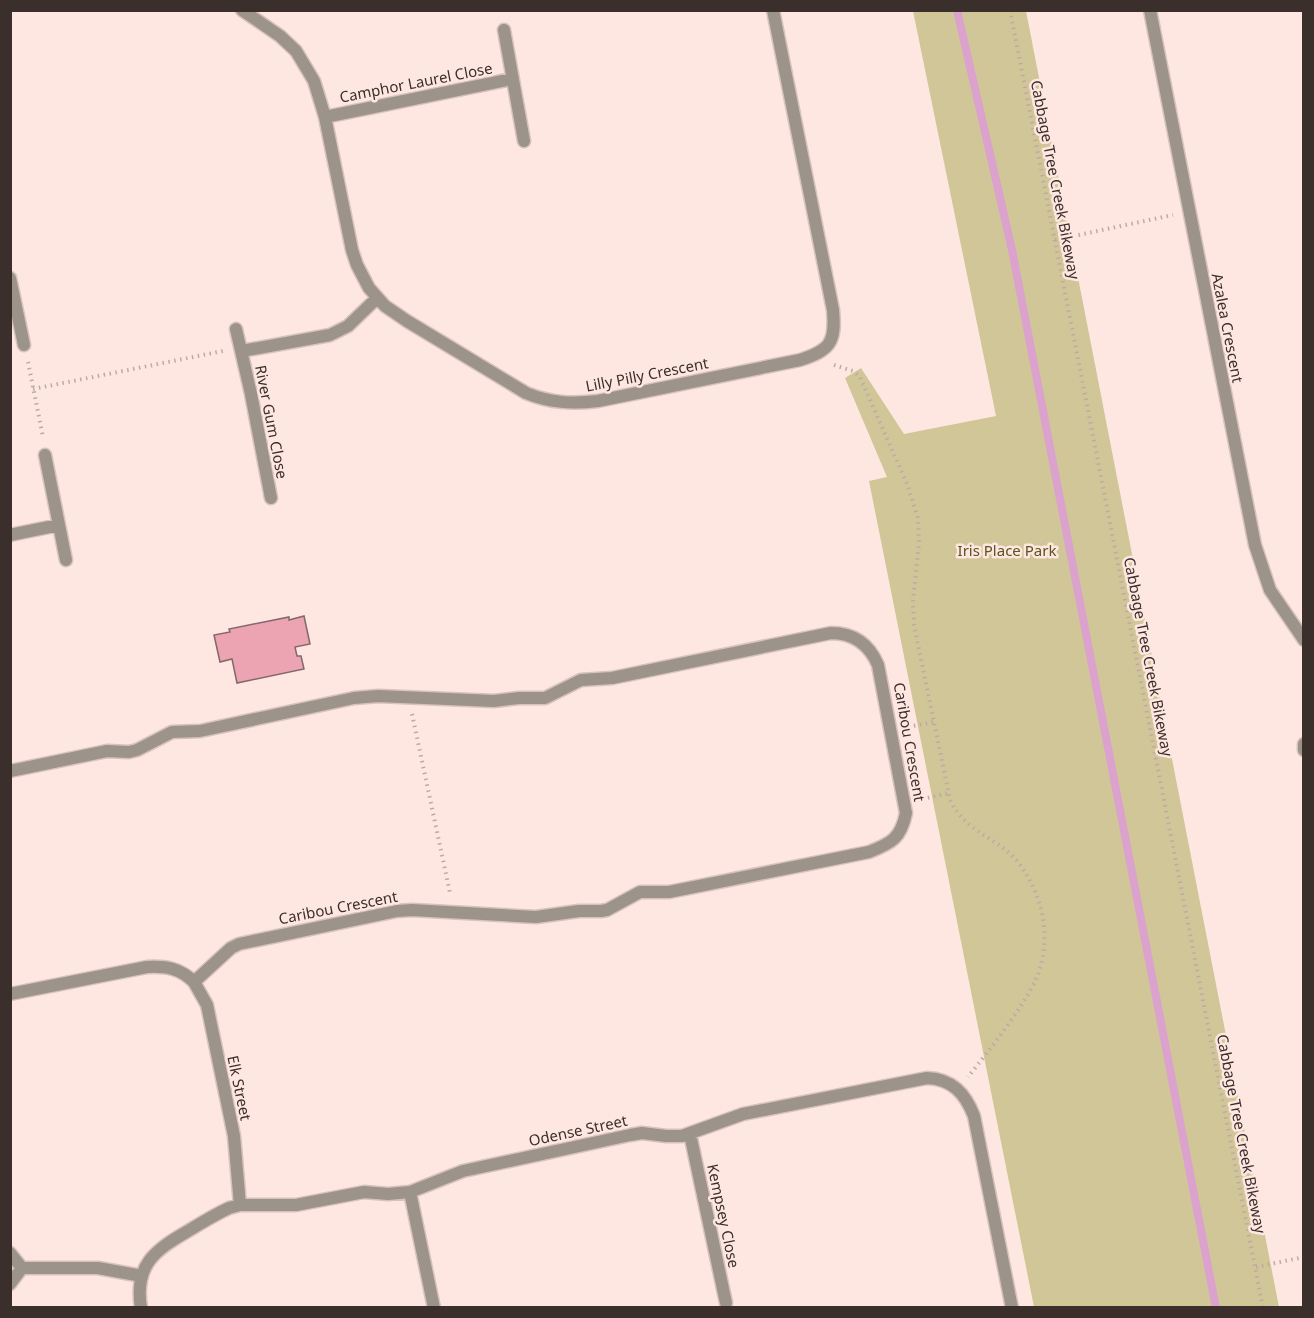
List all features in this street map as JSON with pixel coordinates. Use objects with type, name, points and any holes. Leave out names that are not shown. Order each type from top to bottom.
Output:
[{"type":"street","name":"Lilly Pilly Crescent","points":[[242,10],[296,51],[314,81],[325,117],[352,250],[363,278],[377,298],[407,321],[506,382],[542,400],[560,403],[598,401],[800,360],[821,352]]},
{"type":"street","points":[[773,10],[833,310],[833,335],[821,352]]},
{"type":"street","name":"Azalea Crescent","points":[[1150,10],[1255,545],[1270,590],[1304,640]]},
{"type":"street","name":"Camphor Laurel Close","points":[[504,30],[524,141]]},
{"type":"street","name":"Camphor Laurel Close","points":[[325,117],[512,79]]},
{"type":"street","points":[[11,280],[24,345]]},
{"type":"street","name":"River Gum Close","points":[[242,351],[339,332],[377,298]]},
{"type":"street","name":"River Gum Close","points":[[236,329],[271,498]]},
{"type":"street","points":[[45,455],[66,560]]},
{"type":"street","points":[[10,535],[59,525]]},
{"type":"street","name":"Caribou Crescent","points":[[10,771],[107,750],[129,752],[172,732],[200,730],[354,699],[378,696],[476,701],[546,698],[581,680],[612,678],[840,633],[859,639],[874,654],[881,675],[906,813],[901,832],[894,840],[877,849],[669,892],[640,892],[601,911],[579,911],[529,918],[397,911],[239,944],[231,948],[194,982]]},
{"type":"street","points":[[1304,744],[1304,750]]},
{"type":"street","points":[[10,994],[153,967],[179,970],[194,982]]},
{"type":"street","name":"Elk Street","points":[[194,982],[207,1005],[234,1136],[240,1205]]},
{"type":"street","name":"Odense Street","points":[[141,1276],[153,1254],[162,1246],[213,1216],[240,1205],[282,1206],[364,1192],[388,1194],[410,1192],[463,1171],[642,1133],[666,1136],[690,1134],[736,1116],[917,1079],[936,1078],[952,1084],[959,1090]]},
{"type":"street","points":[[959,1090],[974,1116],[1012,1308]]},
{"type":"street","name":"Kempsey Close","points":[[690,1134],[727,1306]]},
{"type":"street","points":[[410,1192],[434,1308]]},
{"type":"street","points":[[10,1253],[22,1268]]},
{"type":"street","points":[[22,1268],[98,1268],[141,1276],[141,1308]]},
{"type":"street","points":[[10,1284],[22,1268]]},
{"type":"path","name":"Cabbage Tree Creek Bikeway","points":[[1010,10],[1263,1308]]},
{"type":"path","points":[[1055,240],[1175,214],[1192,224]]},
{"type":"path","points":[[24,345],[45,455]]},
{"type":"path","points":[[33,389],[229,350],[242,351]]},
{"type":"path","points":[[821,352],[835,366],[853,371],[860,377],[907,484],[918,518],[919,543],[913,613],[948,793],[956,813],[969,826],[999,845],[1017,861],[1038,896],[1045,918],[1041,966],[1031,988],[959,1090]]},
{"type":"path","points":[[409,696],[450,893]]},
{"type":"path","points":[[892,730],[933,722]]},
{"type":"path","points":[[919,800],[948,793]]},
{"type":"path","points":[[1256,1267],[1304,1257]]},
{"type":"green space","name":"Iris Place Park","points":[[913,11],[1026,11],[1279,1307],[1034,1307],[869,481],[887,477],[845,378],[861,368],[904,434],[996,416]]},
{"type":"building","points":[[304,616],[310,644],[295,647],[297,656],[301,656],[304,669],[237,683],[232,659],[220,662],[214,635],[230,632],[229,629]]},
{"type":"waterway","points":[[957,10],[1012,250],[1216,1308]]}]
